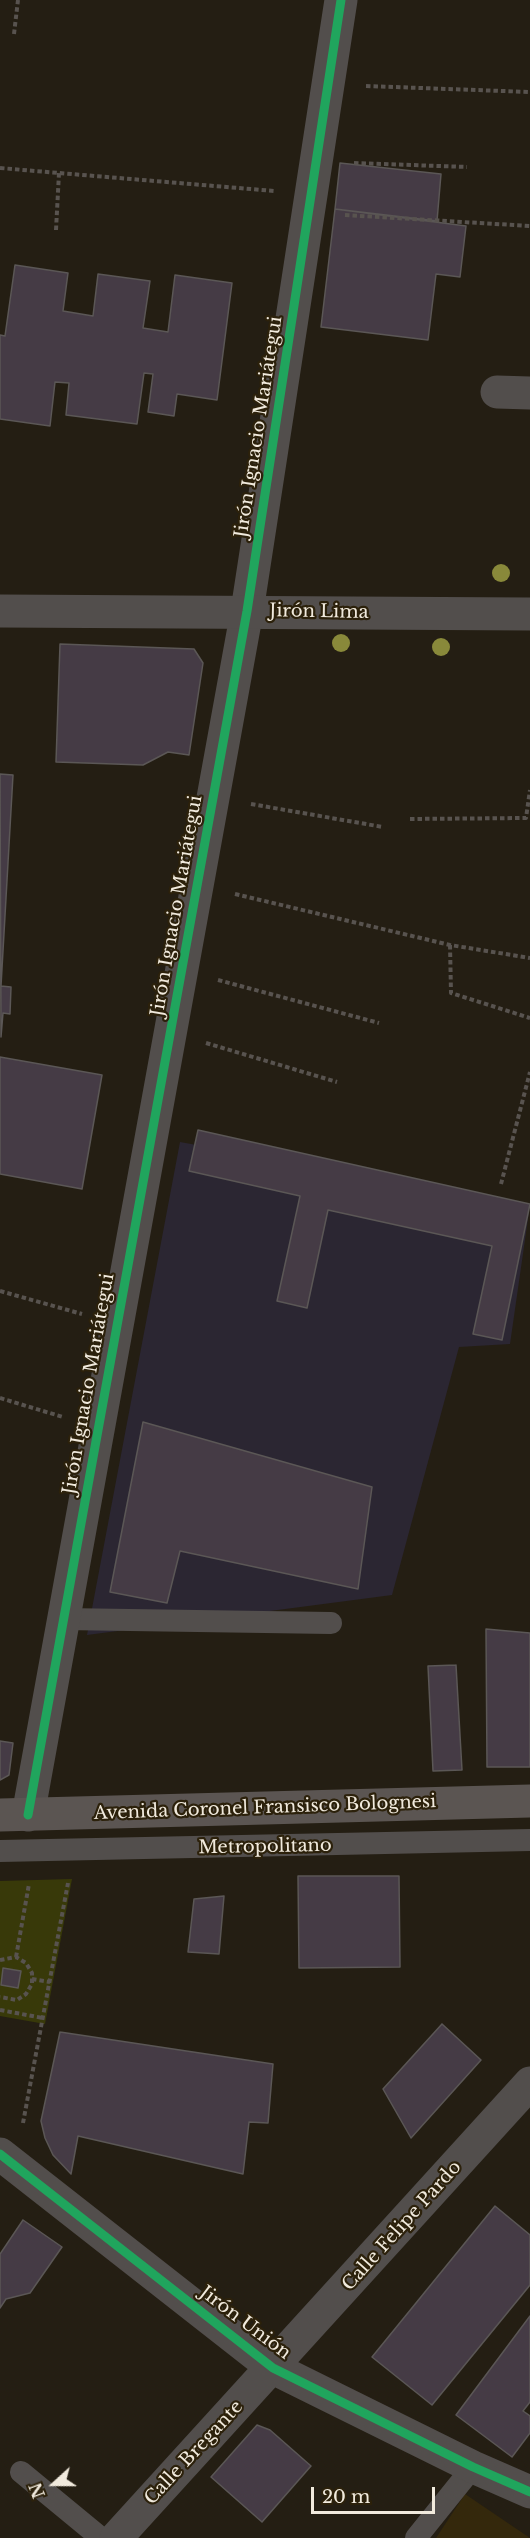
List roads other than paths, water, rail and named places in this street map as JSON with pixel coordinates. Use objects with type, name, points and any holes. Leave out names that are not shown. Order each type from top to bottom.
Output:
[{"type":"main road","name":"Avenida Coronel Fransisco Bolognesi","points":[[14,1815],[530,1801]]},
{"type":"street","name":"Jirón Ignacio Mariátegui","points":[[14,1815],[63,1619],[248,611],[341,0]]},
{"type":"street","points":[[496,392],[530,393]]},
{"type":"street","name":"Jirón Lima","points":[[0,611],[530,614]]},
{"type":"street","name":"Calle Felipe Pardo","points":[[273,2368],[530,2083]]},
{"type":"street","name":"Jirón Unión","points":[[8,2160],[273,2368],[473,2467],[530,2492]]},
{"type":"street","name":"Calle Bregante","points":[[116,2538],[273,2368]]},
{"type":"lane","points":[[63,1619],[331,1623]]},
{"type":"lane","name":"Metropolitano","points":[[0,1851],[530,1840]]},
{"type":"lane","points":[[416,2538],[473,2467]]},
{"type":"lane","points":[[21,2472],[101,2538]]}]
